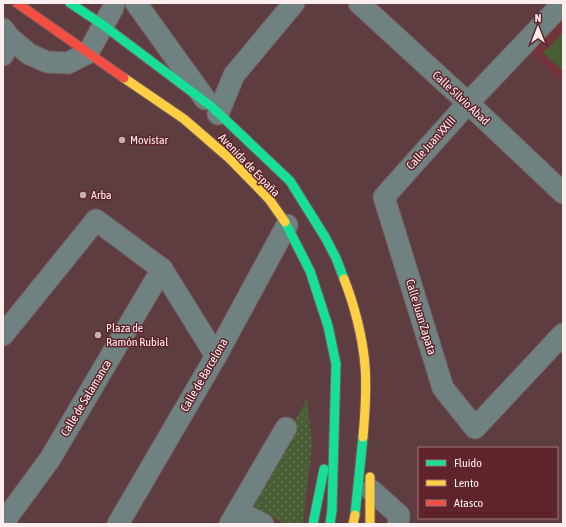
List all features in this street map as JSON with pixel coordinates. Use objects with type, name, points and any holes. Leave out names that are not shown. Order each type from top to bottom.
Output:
[{"type":"main road","name":"Avenida de España","points":[[17,3],[184,119],[229,158],[268,199],[287,225],[310,271],[328,326],[336,364],[332,510],[330,524]]},
{"type":"main road","name":"Avenida de España","points":[[70,3],[103,25],[215,111],[290,182],[307,207],[336,258],[348,288],[357,320],[365,366],[365,412],[354,519]]},
{"type":"main road","points":[[365,412],[370,490],[370,524]]},
{"type":"main road","points":[[313,524],[317,496],[334,423]]},
{"type":"street","points":[[14,3],[8,16],[5,41],[47,62],[68,63],[88,53],[113,8],[114,3]]},
{"type":"street","points":[[136,3],[215,111],[234,75],[294,3]]},
{"type":"street","name":"Calle Juan XXIII","points":[[384,197],[468,102],[563,3]]},
{"type":"street","name":"Calle Silvio Abad","points":[[366,5],[563,193]]},
{"type":"street","name":"Calle Juan Zapata","points":[[384,197],[443,388],[475,428],[563,334]]},
{"type":"street","points":[[3,336],[96,220],[162,269],[216,356]]},
{"type":"street","name":"Calle de Barcelona","points":[[118,524],[216,356],[287,225]]},
{"type":"street","name":"Calle de Salamanca","points":[[3,523],[50,460],[162,269]]},
{"type":"street","points":[[263,524],[234,518],[286,428]]},
{"type":"street","points":[[370,490],[399,515],[398,524]]},
{"type":"shaded area","points":[[563,17],[563,82],[531,54]]},
{"type":"green space","points":[[563,32],[563,71],[543,53]]},
{"type":"green space","points":[[307,399],[312,445],[303,524],[287,524],[248,506]]},
{"type":"traffic: fast","points":[[70,3],[103,25],[212,107],[290,181],[325,237],[336,258],[344,279]]},
{"type":"traffic: fast","points":[[285,222],[310,271],[328,326],[336,364],[332,510]]},
{"type":"traffic: fast","points":[[355,515],[363,437]]},
{"type":"traffic: fast","points":[[313,524],[324,469]]},
{"type":"traffic: fast","points":[[330,524],[332,510]]},
{"type":"traffic: slow","points":[[124,78],[184,119],[229,158],[269,199],[285,222]]},
{"type":"traffic: slow","points":[[344,279],[358,321],[364,355],[366,393],[363,437]]},
{"type":"traffic: slow","points":[[370,477],[370,524]]},
{"type":"traffic: slow","points":[[353,524],[355,515]]},
{"type":"traffic: jam","points":[[17,3],[124,78]]},
{"type":"place","name":"Movistar","points":[[122,140]]},
{"type":"place","name":"Arba","points":[[83,195]]},
{"type":"place","name":"Plaza de Ramón Rubial","points":[[98,335]]}]
